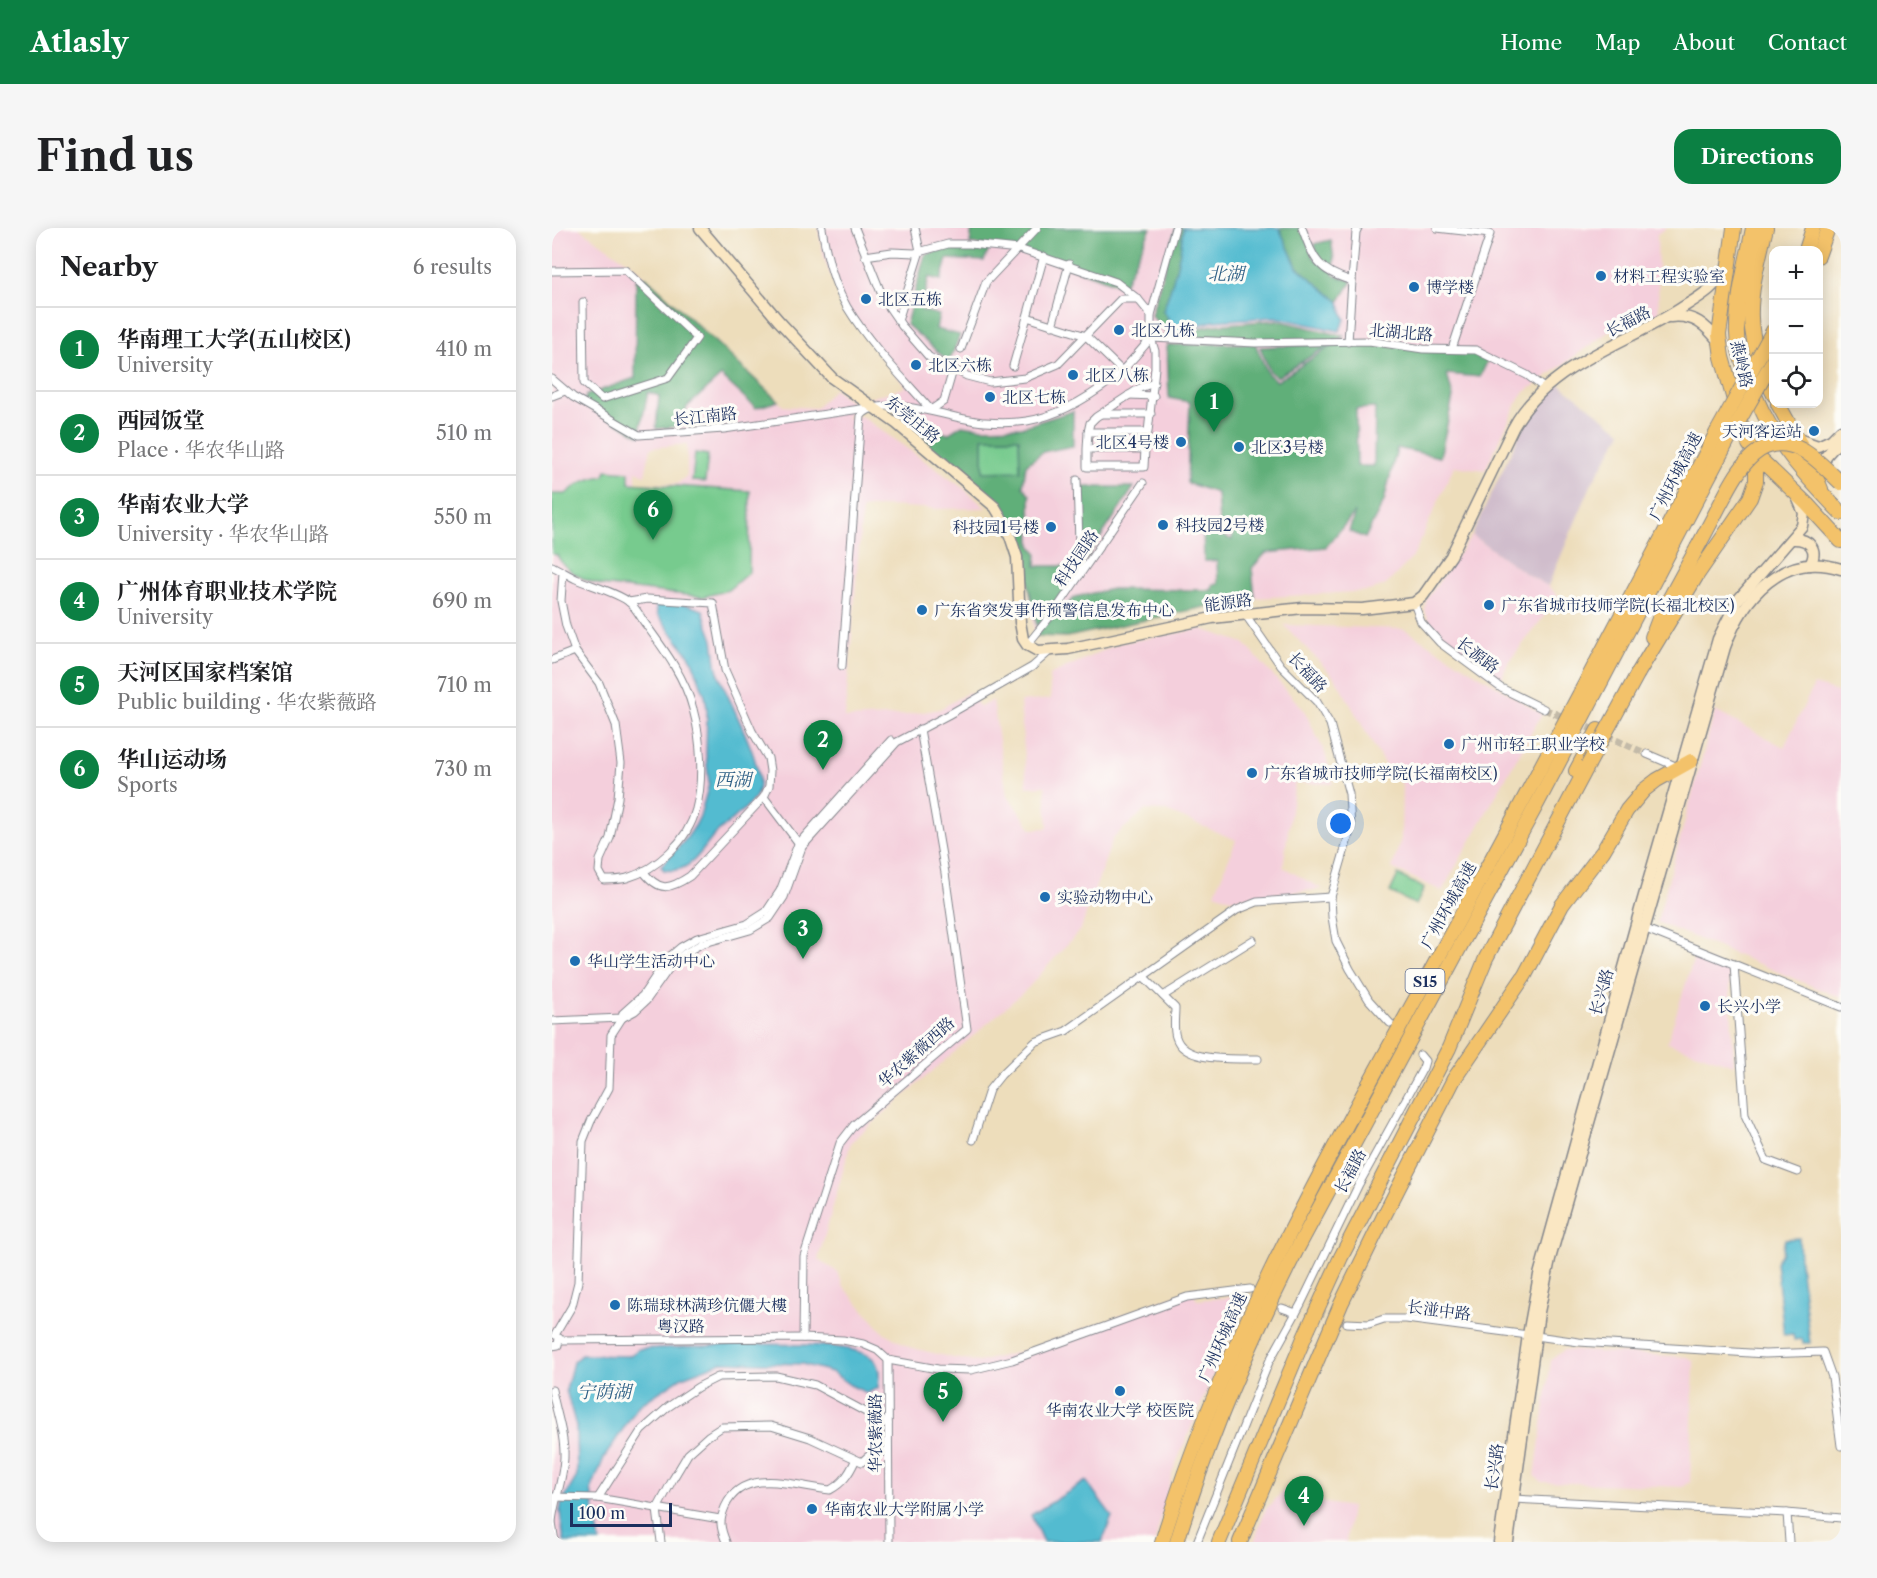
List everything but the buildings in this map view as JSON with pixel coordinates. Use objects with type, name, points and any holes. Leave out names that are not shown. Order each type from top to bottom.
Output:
[{"type":"highway","name":"燕岭路","points":[[1734,228],[1722,308],[1720,344],[1725,372],[1741,425],[1756,455],[1841,540]]},
{"type":"highway","name":"燕岭路","points":[[1753,228],[1737,317],[1737,344],[1740,356],[1768,425],[1789,456],[1841,513]]},
{"type":"highway","points":[[1766,228],[1754,278],[1750,323],[1756,354],[1769,385]]},
{"type":"highway","points":[[1807,246],[1813,228]]},
{"type":"highway","points":[[1822,246],[1828,228]]},
{"type":"highway","points":[[1722,308],[1731,354],[1753,415],[1776,452],[1841,540]]},
{"type":"highway","name":"广州环城高速","points":[[1177,1542],[1216,1425],[1285,1272],[1538,802],[1723,435],[1769,337]]},
{"type":"highway","name":"广州环城高速","points":[[1162,1542],[1197,1435],[1265,1281],[1389,1047],[1723,435],[1769,366]]},
{"type":"highway","points":[[1780,408],[1815,472],[1822,493]]},
{"type":"highway","points":[[1638,672],[1660,616],[1742,466],[1753,454],[1762,449],[1782,445],[1798,448],[1812,456],[1841,483]]},
{"type":"highway","points":[[1219,1542],[1323,1296],[1445,1054],[1481,970],[1638,672],[1696,575],[1750,498],[1756,481],[1756,455]]},
{"type":"highway","points":[[1507,921],[1524,880],[1527,864],[1598,730]]},
{"type":"highway","points":[[1240,1542],[1341,1304],[1454,1080],[1525,975],[1562,905],[1603,851],[1628,810],[1644,790],[1686,764]]},
{"type":"street","name":"东莞庄路","points":[[700,228],[823,369],[847,390],[875,407],[987,500],[1002,517],[1017,557],[1021,633],[1027,645]]},
{"type":"street","points":[[822,228],[827,258],[846,305],[876,348],[932,411],[944,401],[953,370]]},
{"type":"street","points":[[855,228],[884,300],[928,357],[953,370],[990,382],[1025,378],[1058,364],[1120,299],[1138,299]]},
{"type":"street","points":[[898,321],[920,251],[915,228]]},
{"type":"street","points":[[961,349],[986,282],[1037,228]]},
{"type":"street","points":[[1088,432],[1148,432],[1154,396],[1155,351],[1151,339],[1151,315],[1175,228]]},
{"type":"street","points":[[1302,228],[1313,257],[1333,276],[1352,281]]},
{"type":"street","name":"北湖北路","points":[[1358,228],[1348,342],[1369,342],[1423,349],[1476,350],[1527,375],[1544,388]]},
{"type":"street","points":[[1437,228],[1490,234],[1452,349]]},
{"type":"street","points":[[865,256],[920,251],[948,244],[1019,249],[1069,264],[1116,282],[1138,299],[1151,315]]},
{"type":"street","points":[[1013,366],[1044,256]]},
{"type":"street","name":"长福路","points":[[1414,603],[1423,596],[1451,556],[1517,421],[1544,388],[1583,362],[1667,318],[1708,291],[1722,276],[1728,263]]},
{"type":"street","points":[[1052,326],[1069,264]]},
{"type":"street","points":[[552,271],[625,270],[696,338],[668,378],[602,399],[584,383],[583,302]]},
{"type":"street","name":"长福路","points":[[1667,318],[1679,316],[1698,321],[1720,344]]},
{"type":"street","points":[[1027,317],[1086,336],[1121,370]]},
{"type":"street","name":"长江南路","points":[[552,379],[566,391],[639,435],[724,429],[875,407],[897,406],[985,422],[1027,421],[1068,409],[1114,378],[1151,339]]},
{"type":"street","points":[[1151,339],[1255,343],[1348,342]]},
{"type":"street","points":[[1087,449],[1145,449],[1144,467],[1087,467],[1087,449],[1088,432],[1090,423],[1102,414],[1128,395],[1154,383]]},
{"type":"street","points":[[552,396],[566,391]]},
{"type":"street","points":[[1128,395],[1154,396]]},
{"type":"street","points":[[842,666],[861,416],[875,407]]},
{"type":"street","points":[[1102,414],[1151,414]]},
{"type":"street","points":[[1822,493],[1824,461],[1841,430]]},
{"type":"street","points":[[1798,439],[1818,446],[1836,441]]},
{"type":"street","points":[[1077,480],[1080,575]]},
{"type":"street","name":"科技园路","points":[[1027,645],[1057,608],[1143,483]]},
{"type":"street","name":"长兴路","points":[[1686,764],[1711,658],[1724,625],[1744,592],[1802,526],[1804,513],[1800,501],[1787,485]]},
{"type":"street","points":[[1792,539],[1804,539],[1809,543],[1813,554],[1810,565]]},
{"type":"street","name":"长兴路","points":[[1499,1542],[1509,1502],[1532,1335],[1550,1259],[1639,927],[1686,764],[1725,647],[1739,616],[1769,580],[1790,569],[1810,565],[1841,569]]},
{"type":"street","points":[[552,566],[629,602],[660,644],[683,682],[693,709],[700,757],[696,811],[689,826],[670,852],[644,871],[626,879],[604,880],[599,871],[600,860],[610,838],[618,798],[621,763],[616,725],[608,704],[599,683],[575,651],[566,626],[561,601],[563,572]]},
{"type":"street","points":[[629,602],[647,599],[713,603],[725,670],[752,730],[768,758],[771,771],[770,786],[764,796],[690,876],[676,885],[665,887],[655,885],[644,871]]},
{"type":"street","name":"能源路","points":[[1049,652],[1212,618],[1303,609],[1380,608],[1414,603]]},
{"type":"street","name":"长源路","points":[[1414,603],[1421,622],[1440,642],[1501,688],[1544,709]]},
{"type":"street","name":"长福路","points":[[1245,614],[1281,666],[1317,702],[1329,724],[1350,794],[1351,828],[1331,897],[1336,941],[1369,1000],[1390,1023]]},
{"type":"street","points":[[1027,645],[1034,650],[1049,652]]},
{"type":"street","points":[[552,660],[575,651]]},
{"type":"street","points":[[552,1021],[622,1018],[635,1011],[646,1001],[672,964],[684,953],[700,944],[750,930],[768,915],[783,897],[800,845],[894,741],[1032,668],[1049,652]]},
{"type":"street","name":"华农紫薇西路","points":[[803,1338],[804,1256],[840,1143],[854,1125],[967,1029],[945,873],[920,729]]},
{"type":"street","points":[[1647,754],[1686,764]]},
{"type":"street","points":[[764,796],[800,845]]},
{"type":"street","points":[[973,1140],[989,1090],[1035,1042],[1066,1031],[1237,910],[1257,902],[1331,897]]},
{"type":"street","points":[[1639,927],[1841,1007]]},
{"type":"street","points":[[1163,996],[1253,940]]},
{"type":"street","points":[[1734,964],[1745,1115],[1766,1160],[1798,1172]]},
{"type":"street","points":[[1143,976],[1175,1008],[1176,1037],[1186,1051],[1201,1057],[1258,1059]]},
{"type":"street","points":[[552,1346],[557,1346],[556,1337],[572,1306],[578,1282],[583,1141],[609,1088],[611,1035],[622,1018]]},
{"type":"street","name":"长福路","points":[[1301,1304],[1359,1184],[1424,1068],[1425,1060],[1420,1055]]},
{"type":"street","points":[[888,1360],[938,1369],[972,1370],[989,1367],[1187,1297],[1250,1289]]},
{"type":"street","points":[[1197,1542],[1269,1362],[1301,1304],[1309,1308]]},
{"type":"street","points":[[1282,1308],[1296,1313]]},
{"type":"street","name":"长湴中路","points":[[1347,1323],[1369,1324],[1384,1319],[1406,1319],[1579,1342],[1765,1354],[1823,1352],[1832,1377]]},
{"type":"street","name":"粤汉路","points":[[556,1337],[843,1340],[863,1344],[877,1350],[888,1360]]},
{"type":"street","name":"华农紫薇路","points":[[888,1360],[889,1542]]},
{"type":"street","points":[[598,1498],[641,1431],[668,1407],[718,1377],[776,1376],[815,1385],[888,1424]]},
{"type":"street","points":[[1841,1376],[1832,1377],[1841,1446]]},
{"type":"street","points":[[552,1390],[563,1440],[564,1459],[553,1506],[552,1523],[555,1542]]},
{"type":"street","points":[[661,1542],[657,1509],[688,1454],[722,1427],[771,1426],[810,1438],[855,1461],[862,1462],[868,1454],[877,1451],[888,1451]]},
{"type":"street","points":[[726,1542],[720,1519],[729,1498],[745,1485],[766,1480],[830,1490],[840,1485],[855,1461]]},
{"type":"street","points":[[555,1496],[598,1498],[720,1519]]},
{"type":"street","points":[[1509,1502],[1787,1513],[1841,1518]]},
{"type":"street","name":"长兴路","points":[[1508,1542],[1509,1502]]},
{"type":"street","points":[[1787,1513],[1789,1542]]},
{"type":"shaded area","points":[[552,228],[579,228],[632,265],[783,406],[816,408],[834,389],[853,403],[906,387],[842,305],[824,258],[818,228],[1667,228],[1657,234],[1659,317],[1622,322],[1521,395],[1485,470],[1454,466],[1413,557],[1386,585],[1369,591],[1255,598],[1067,637],[1035,635],[1025,567],[1005,510],[946,451],[891,403],[868,403],[845,418],[861,416],[963,488],[986,508],[938,509],[888,506],[862,509],[845,718],[907,715],[940,709],[969,692],[980,707],[993,700],[1007,795],[1032,829],[1048,828],[1045,786],[1027,787],[1020,702],[1051,699],[1049,675],[1120,643],[1201,629],[1244,643],[1304,710],[1325,753],[1333,784],[1295,783],[1283,867],[1322,889],[1231,899],[1215,893],[1236,840],[1166,811],[1145,810],[1113,838],[1081,929],[1027,989],[851,1142],[818,1260],[838,1272],[843,1286],[883,1332],[909,1347],[979,1362],[1027,1350],[1192,1290],[1197,1300],[1247,1296],[1172,1473],[1155,1542],[552,1542]],"holes":[[[687,444],[687,476],[677,484],[636,483],[636,471],[645,475],[651,448]]]},
{"type":"shaded area","points":[[1558,383],[1622,432],[1592,483],[1548,586],[1525,573],[1472,535],[1522,429]]},
{"type":"shaded area","name":"广东省城市技师学院(长福北校区)","points":[[1472,535],[1525,573],[1548,586],[1559,597],[1508,663],[1499,685],[1430,623],[1425,611],[1426,600]]},
{"type":"shaded area","name":"广州市轻工职业学校","points":[[1284,625],[1404,629],[1542,714],[1442,891],[1392,868],[1401,839],[1402,784],[1389,773],[1336,679]]},
{"type":"shaded area","points":[[1814,685],[1841,693],[1841,998],[1657,922],[1715,711],[1784,747]]},
{"type":"shaded area","name":"长兴小学","points":[[1694,957],[1729,970],[1734,1065],[1667,1043]]},
{"type":"shaded area","points":[[1564,1350],[1688,1357],[1694,1362],[1690,1482],[1683,1487],[1541,1482],[1535,1476],[1551,1360]]},
{"type":"shaded area","points":[[1287,1487],[1320,1502],[1351,1507],[1346,1542],[1254,1542],[1265,1510]]},
{"type":"green space","points":[[972,228],[1151,228],[1123,286],[1019,249],[970,244]]},
{"type":"green space","points":[[1176,228],[1183,228],[1180,249],[1163,311],[1177,333],[1214,325],[1277,320],[1344,336],[1277,377],[1270,372],[1260,347],[1329,344],[1170,337],[1151,315]]},
{"type":"green space","points":[[1279,228],[1302,228],[1313,257],[1330,271],[1319,257],[1314,244],[1331,240],[1334,259],[1333,275],[1352,281],[1339,302],[1297,267]]},
{"type":"green space","points":[[950,247],[989,250],[984,261],[947,259],[941,280],[929,277],[921,310],[939,315],[936,329],[960,335],[949,362],[906,324],[925,255]]},
{"type":"green space","points":[[646,277],[778,401],[756,408],[721,376],[687,407],[681,426],[656,429],[659,396],[648,392],[639,435],[582,403],[587,395],[635,378],[636,280]]},
{"type":"green space","points":[[1255,343],[1268,374],[1277,381],[1336,343],[1473,350],[1488,360],[1480,377],[1447,374],[1453,397],[1440,457],[1397,448],[1384,501],[1365,538],[1349,531],[1355,512],[1326,547],[1266,553],[1252,568],[1255,598],[1067,637],[1033,636],[1075,597],[1112,589],[1212,590],[1212,585],[1218,584],[1217,561],[1204,561],[1203,528],[1232,540],[1234,527],[1219,522],[1217,493],[1187,483],[1190,402],[1169,398],[1167,345]],"holes":[[[1375,408],[1374,466],[1357,466],[1356,409]]]},
{"type":"green space","points":[[1073,411],[1073,446],[1043,452],[1026,465],[1023,486],[1030,495],[1031,545],[1037,553],[1036,566],[1073,566],[1076,575],[1037,627],[1025,567],[1005,510],[902,428],[911,423],[948,434],[962,425],[982,428],[1022,427]],"holes":[[[983,438],[1019,438],[1020,471],[983,472]]]},
{"type":"green space","points":[[983,438],[1019,438],[1020,472],[983,472]]},
{"type":"green space","points":[[695,453],[708,455],[705,482],[692,481]]},
{"type":"green space","points":[[606,470],[629,472],[629,483],[750,491],[749,572],[728,590],[703,597],[601,585],[570,571],[557,555],[552,554],[552,494],[566,494],[584,482],[604,476]]},
{"type":"green space","points":[[1082,487],[1134,487],[1083,564]]},
{"type":"green space","points":[[1398,875],[1424,888],[1416,905],[1390,892]]},
{"type":"water","name":"北湖","points":[[1183,228],[1279,228],[1297,267],[1339,302],[1345,320],[1339,331],[1275,317],[1214,321],[1177,331],[1163,311],[1176,270]]},
{"type":"water","name":"西湖","points":[[664,602],[688,605],[703,610],[713,640],[718,672],[753,753],[759,785],[753,800],[713,837],[693,861],[687,866],[673,870],[664,870],[661,866],[695,826],[709,784],[706,755],[707,709],[705,696],[691,658],[657,614],[656,605]]},
{"type":"water","points":[[1799,1238],[1810,1343],[1803,1343],[1802,1339],[1794,1340],[1793,1334],[1784,1335],[1776,1262],[1782,1253],[1785,1239]]},
{"type":"water","name":"宁荫湖","points":[[748,1344],[816,1345],[853,1350],[875,1361],[879,1374],[878,1388],[867,1393],[850,1385],[832,1372],[802,1364],[722,1362],[682,1377],[638,1406],[604,1458],[591,1490],[600,1542],[564,1542],[560,1511],[562,1502],[577,1476],[576,1426],[566,1390],[573,1362],[581,1355],[629,1356],[639,1349]]},
{"type":"water","points":[[1086,1481],[1112,1516],[1102,1542],[1043,1542],[1031,1515]]},
{"type":"tunnel","points":[[1544,709],[1568,719]]},
{"type":"tunnel","points":[[1578,723],[1647,754]]},
{"type":"tunnel","points":[[1309,1307],[1347,1323]]},
{"type":"place","name":"材料工程实验室","points":[[1601,276]]},
{"type":"place","name":"博学楼","points":[[1414,287]]},
{"type":"place","name":"北区五栋","points":[[866,299]]},
{"type":"place","name":"北区九栋","points":[[1119,330]]},
{"type":"place","name":"北区六栋","points":[[916,365]]},
{"type":"place","name":"北区八栋","points":[[1073,375]]},
{"type":"place","name":"北区七栋","points":[[990,397]]},
{"type":"place","name":"天河客运站","points":[[1814,431]]},
{"type":"place","name":"华南理工大学(五山校区)","points":[[1214,432]]},
{"type":"place","name":"北区4号楼","points":[[1181,442]]},
{"type":"place","name":"北区3号楼","points":[[1239,447]]},
{"type":"place","name":"科技园2号楼","points":[[1163,525]]},
{"type":"place","name":"科技园1号楼","points":[[1051,527]]},
{"type":"place","name":"华山运动场","points":[[653,540]]},
{"type":"place","name":"广东省城市技师学院(长福北校区)","points":[[1489,605]]},
{"type":"place","name":"广东省突发事件预警信息发布中心","points":[[922,610]]},
{"type":"place","name":"广州市轻工职业学校","points":[[1449,744]]},
{"type":"place","name":"西园饭堂","points":[[823,770]]},
{"type":"place","name":"广东省城市技师学院(长福南校区)","points":[[1252,773]]},
{"type":"place","name":"实验动物中心","points":[[1045,897]]},
{"type":"place","name":"华南农业大学","points":[[803,959]]},
{"type":"place","name":"华山学生活动中心","points":[[575,961]]},
{"type":"place","name":"长兴小学","points":[[1705,1006]]},
{"type":"place","name":"陈瑞球林满珍伉儷大樓","points":[[615,1305]]},
{"type":"place","name":"华南农业大学 校医院","points":[[1120,1391]]},
{"type":"place","name":"天河区国家档案馆","points":[[943,1422]]},
{"type":"place","name":"华南农业大学附属小学","points":[[812,1509]]},
{"type":"place","name":"广州体育职业技术学院","points":[[1304,1526]]}]
